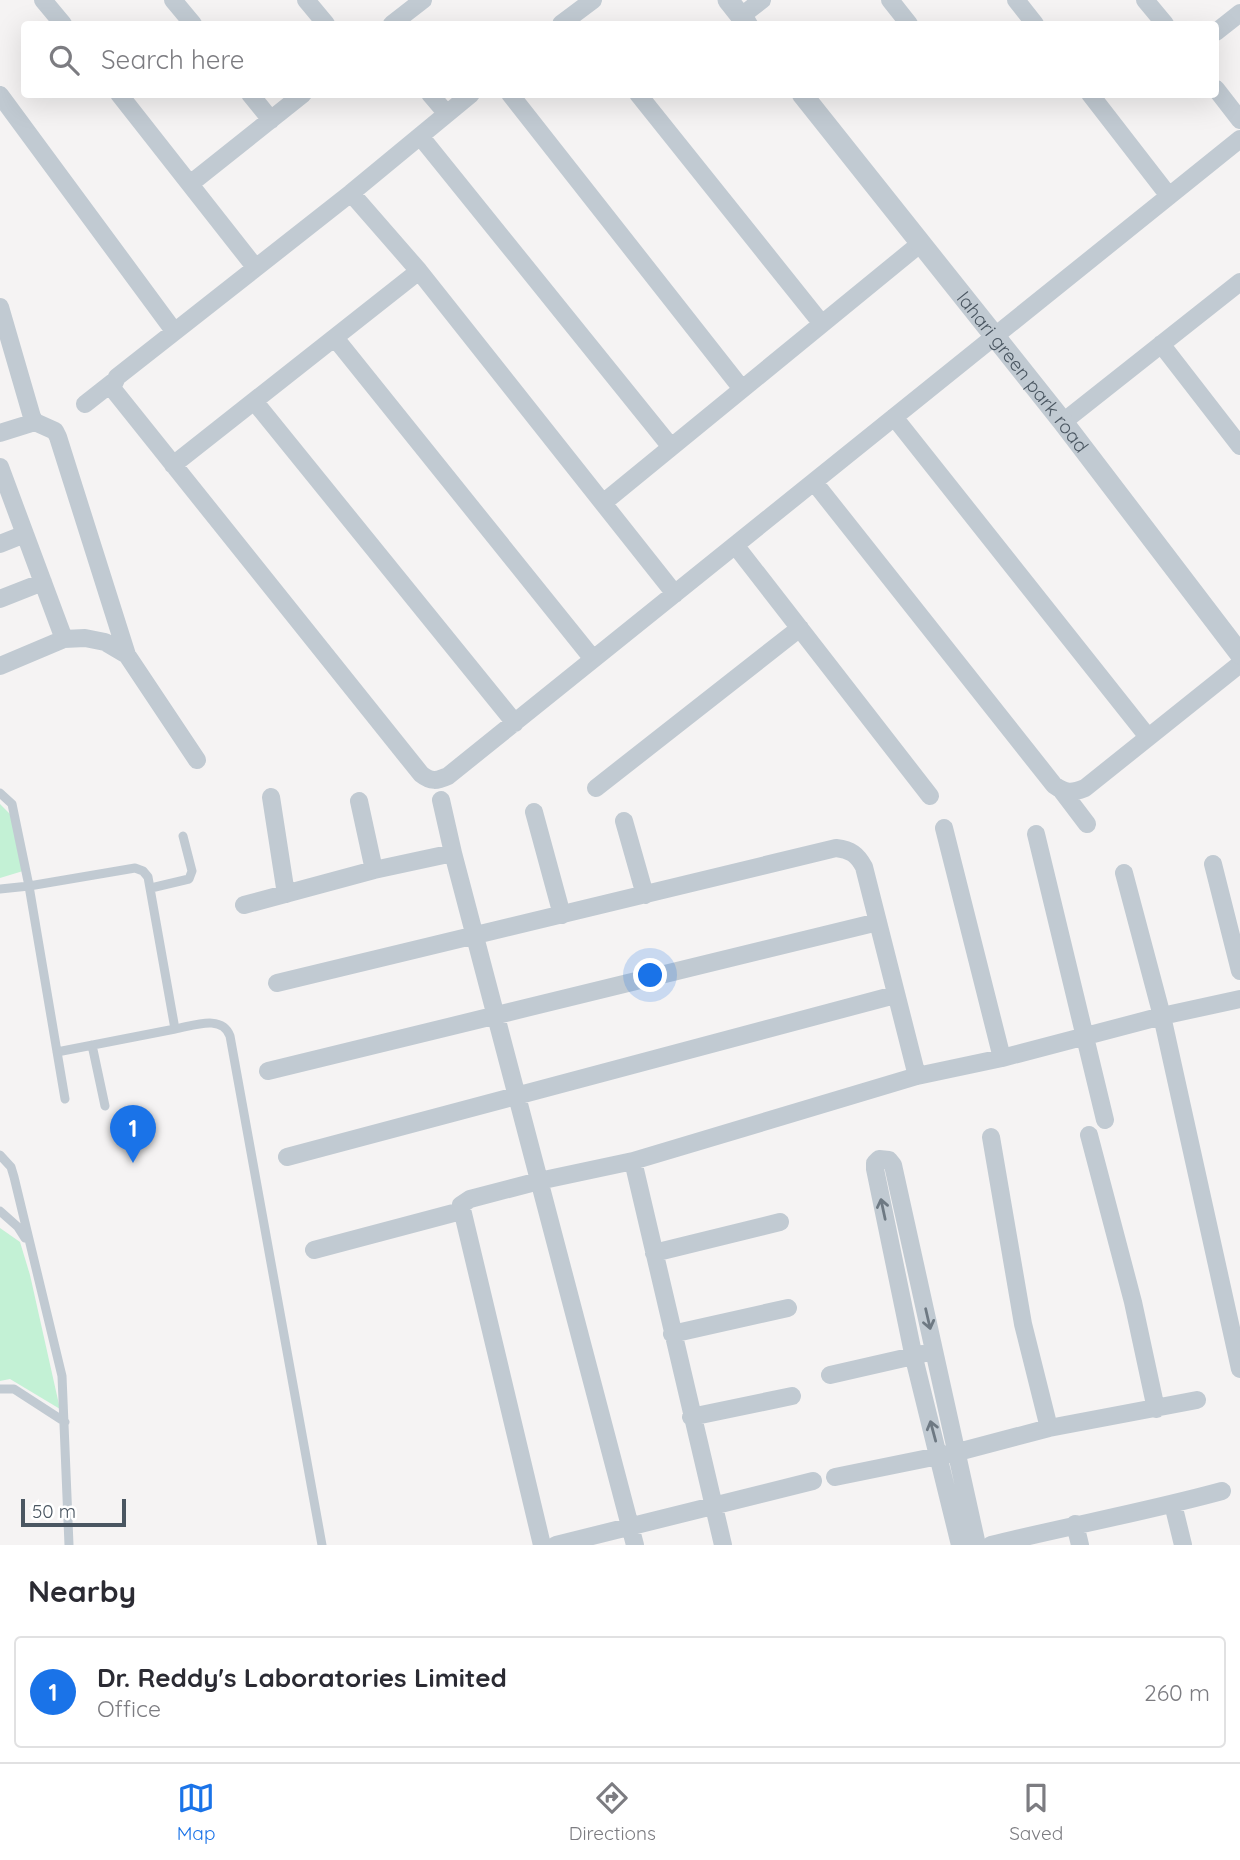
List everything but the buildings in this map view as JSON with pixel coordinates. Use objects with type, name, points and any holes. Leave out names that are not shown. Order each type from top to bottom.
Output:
[{"type":"street","points":[[43,0],[60,21]]},
{"type":"street","points":[[173,0],[190,21]]},
{"type":"street","points":[[306,0],[324,21]]},
{"type":"street","points":[[396,21],[423,0]]},
{"type":"street","points":[[573,21],[593,0]]},
{"type":"street","points":[[738,14],[762,0]]},
{"type":"street","points":[[890,0],[907,21]]},
{"type":"street","points":[[1016,0],[1033,21]]},
{"type":"street","points":[[1145,0],[1162,21]]},
{"type":"street","points":[[1219,30],[1240,13]]},
{"type":"street","points":[[1219,93],[1240,120]]},
{"type":"street","points":[[0,95],[174,331]]},
{"type":"street","points":[[121,98],[255,267]]},
{"type":"street","points":[[253,98],[271,120]]},
{"type":"street","points":[[190,184],[298,98]]},
{"type":"street","points":[[433,98],[447,114]]},
{"type":"street","points":[[85,404],[352,193],[466,98]]},
{"type":"street","points":[[513,98],[742,389]]},
{"type":"street","points":[[641,98],[822,324]]},
{"type":"street","name":"lahari green park road","points":[[805,98],[1063,422],[1240,654]]},
{"type":"street","points":[[1093,98],[1170,196]]},
{"type":"street","points":[[420,136],[671,447]]},
{"type":"street","points":[[113,382],[115,394],[421,774],[437,781],[448,776],[1240,139]]},
{"type":"street","points":[[352,193],[419,271],[675,594]]},
{"type":"street","points":[[603,503],[920,243]]},
{"type":"street","points":[[173,465],[419,271]]},
{"type":"street","points":[[1063,422],[1240,282]]},
{"type":"street","points":[[0,307],[5,342],[34,422]]},
{"type":"street","points":[[335,338],[593,659]]},
{"type":"street","points":[[1161,344],[1240,446]]},
{"type":"street","points":[[254,401],[514,723]]},
{"type":"street","points":[[894,417],[1148,737]]},
{"type":"street","points":[[0,433],[34,422],[50,427],[58,437],[127,655],[197,760]]},
{"type":"street","points":[[0,467],[4,487],[25,534],[64,639]]},
{"type":"street","points":[[814,482],[1087,824]]},
{"type":"street","points":[[0,544],[25,534]]},
{"type":"street","points":[[735,545],[930,796]]},
{"type":"street","points":[[0,599],[43,582]]},
{"type":"street","points":[[596,788],[800,628]]},
{"type":"street","points":[[0,666],[64,639],[96,639],[127,655]]},
{"type":"street","points":[[1062,791],[1071,793],[1084,788],[1240,664]]},
{"type":"street","points":[[271,797],[286,894]]},
{"type":"street","points":[[441,800],[635,1545]]},
{"type":"street","points":[[359,801],[374,870]]},
{"type":"street","points":[[534,812],[562,915]]},
{"type":"street","points":[[624,821],[645,895]]},
{"type":"street","points":[[944,828],[1002,1058]]},
{"type":"street","points":[[1036,834],[1105,1120]]},
{"type":"street","points":[[276,983],[836,848],[848,849],[858,855],[864,867],[917,1076]]},
{"type":"street","points":[[244,905],[374,870],[453,853]]},
{"type":"street","points":[[1213,864],[1233,909],[1240,971]]},
{"type":"street","points":[[1124,873],[1231,1283],[1240,1369]]},
{"type":"street","points":[[268,1071],[877,922]]},
{"type":"street","points":[[288,1157],[895,995]]},
{"type":"street","points":[[541,1545],[461,1211],[461,1205],[465,1201],[539,1181],[633,1161],[917,1076],[1002,1058],[1162,1016],[1240,999]]},
{"type":"street","points":[[1089,1135],[1133,1302],[1156,1409]]},
{"type":"street","points":[[991,1137],[1023,1324],[1048,1429]]},
{"type":"street","points":[[960,1545],[914,1358],[875,1169],[875,1163],[879,1159],[889,1160],[893,1165],[977,1545]]},
{"type":"street","points":[[633,1161],[723,1545]]},
{"type":"street","points":[[314,1251],[461,1211]]},
{"type":"street","points":[[654,1253],[780,1222]]},
{"type":"street","points":[[672,1334],[788,1308]]},
{"type":"street","points":[[830,1375],[914,1358],[935,1349]]},
{"type":"street","points":[[691,1417],[792,1396]]},
{"type":"street","points":[[835,1477],[939,1457],[1048,1429],[1197,1400]]},
{"type":"street","points":[[556,1545],[813,1481]]},
{"type":"street","points":[[991,1545],[1222,1491]]},
{"type":"street","points":[[1173,1504],[1183,1545]]},
{"type":"street","points":[[1075,1524],[1080,1545]]},
{"type":"lane","points":[[0,793],[12,804],[29,886],[65,1099]]},
{"type":"lane","points":[[151,888],[189,880],[192,871],[183,836]]},
{"type":"lane","points":[[0,889],[135,868],[143,870],[151,888],[175,1029]]},
{"type":"lane","points":[[57,1052],[214,1022],[223,1024],[230,1036],[322,1545]]},
{"type":"lane","points":[[92,1045],[104,1106]]},
{"type":"lane","points":[[0,1155],[11,1167],[62,1376],[69,1545]]},
{"type":"lane","points":[[0,1211],[18,1227],[28,1242]]},
{"type":"lane","points":[[0,1388],[14,1389],[65,1422]]},
{"type":"green space","points":[[0,804],[11,815],[23,871],[0,878]]},
{"type":"green space","points":[[0,1228],[20,1242],[60,1409],[10,1379],[0,1381]]},
{"type":"place","name":"Dr. Reddy's Laboratories Limited","points":[[133,1163]]}]
